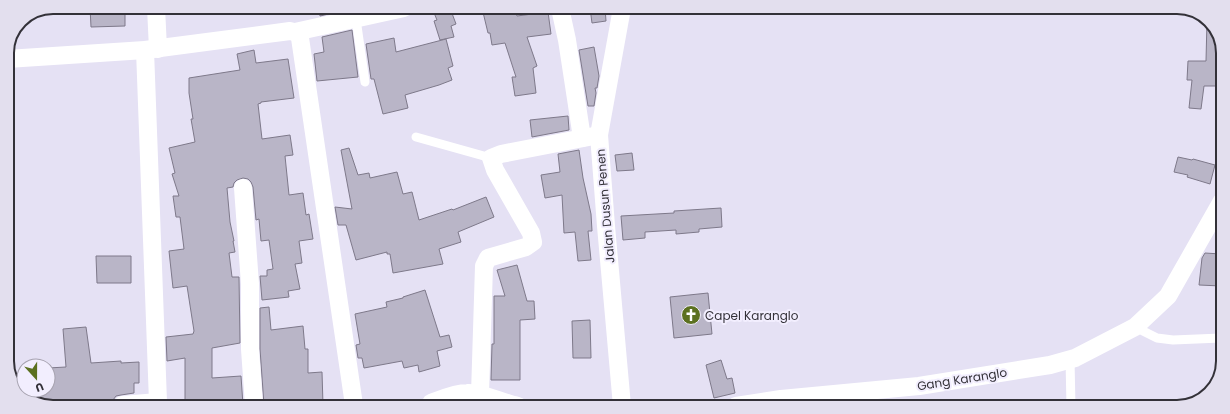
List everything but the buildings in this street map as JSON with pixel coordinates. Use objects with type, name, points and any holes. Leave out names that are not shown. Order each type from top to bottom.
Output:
[{"type":"street","points":[[155,14],[151,49],[161,400]]},
{"type":"street","points":[[14,59],[151,49],[290,31],[295,32],[378,14]]},
{"type":"street","points":[[480,394],[484,266],[488,258],[526,247],[533,242],[531,233],[495,170],[495,157],[591,136],[561,14]]},
{"type":"street","name":"Jalan Dusun Penen","points":[[621,14],[591,136],[606,226],[621,400]]},
{"type":"street","points":[[295,32],[300,38],[353,400]]},
{"type":"street","points":[[243,188],[250,284],[250,349],[254,400]]},
{"type":"street","name":"Gang Karanglo","points":[[806,400],[919,386],[1050,365],[1075,358],[1135,327],[1168,296],[1194,253],[1216,212]]},
{"type":"street","points":[[438,400],[467,393],[480,394],[498,400]]},
{"type":"lane","points":[[356,19],[365,82]]},
{"type":"lane","points":[[416,137],[495,157]]},
{"type":"lane","points":[[1135,327],[1157,338],[1173,340],[1216,338]]},
{"type":"lane","points":[[1070,359],[1071,400]]},
{"type":"place","name":"Capel Karanglo","points":[[691,315]]}]
